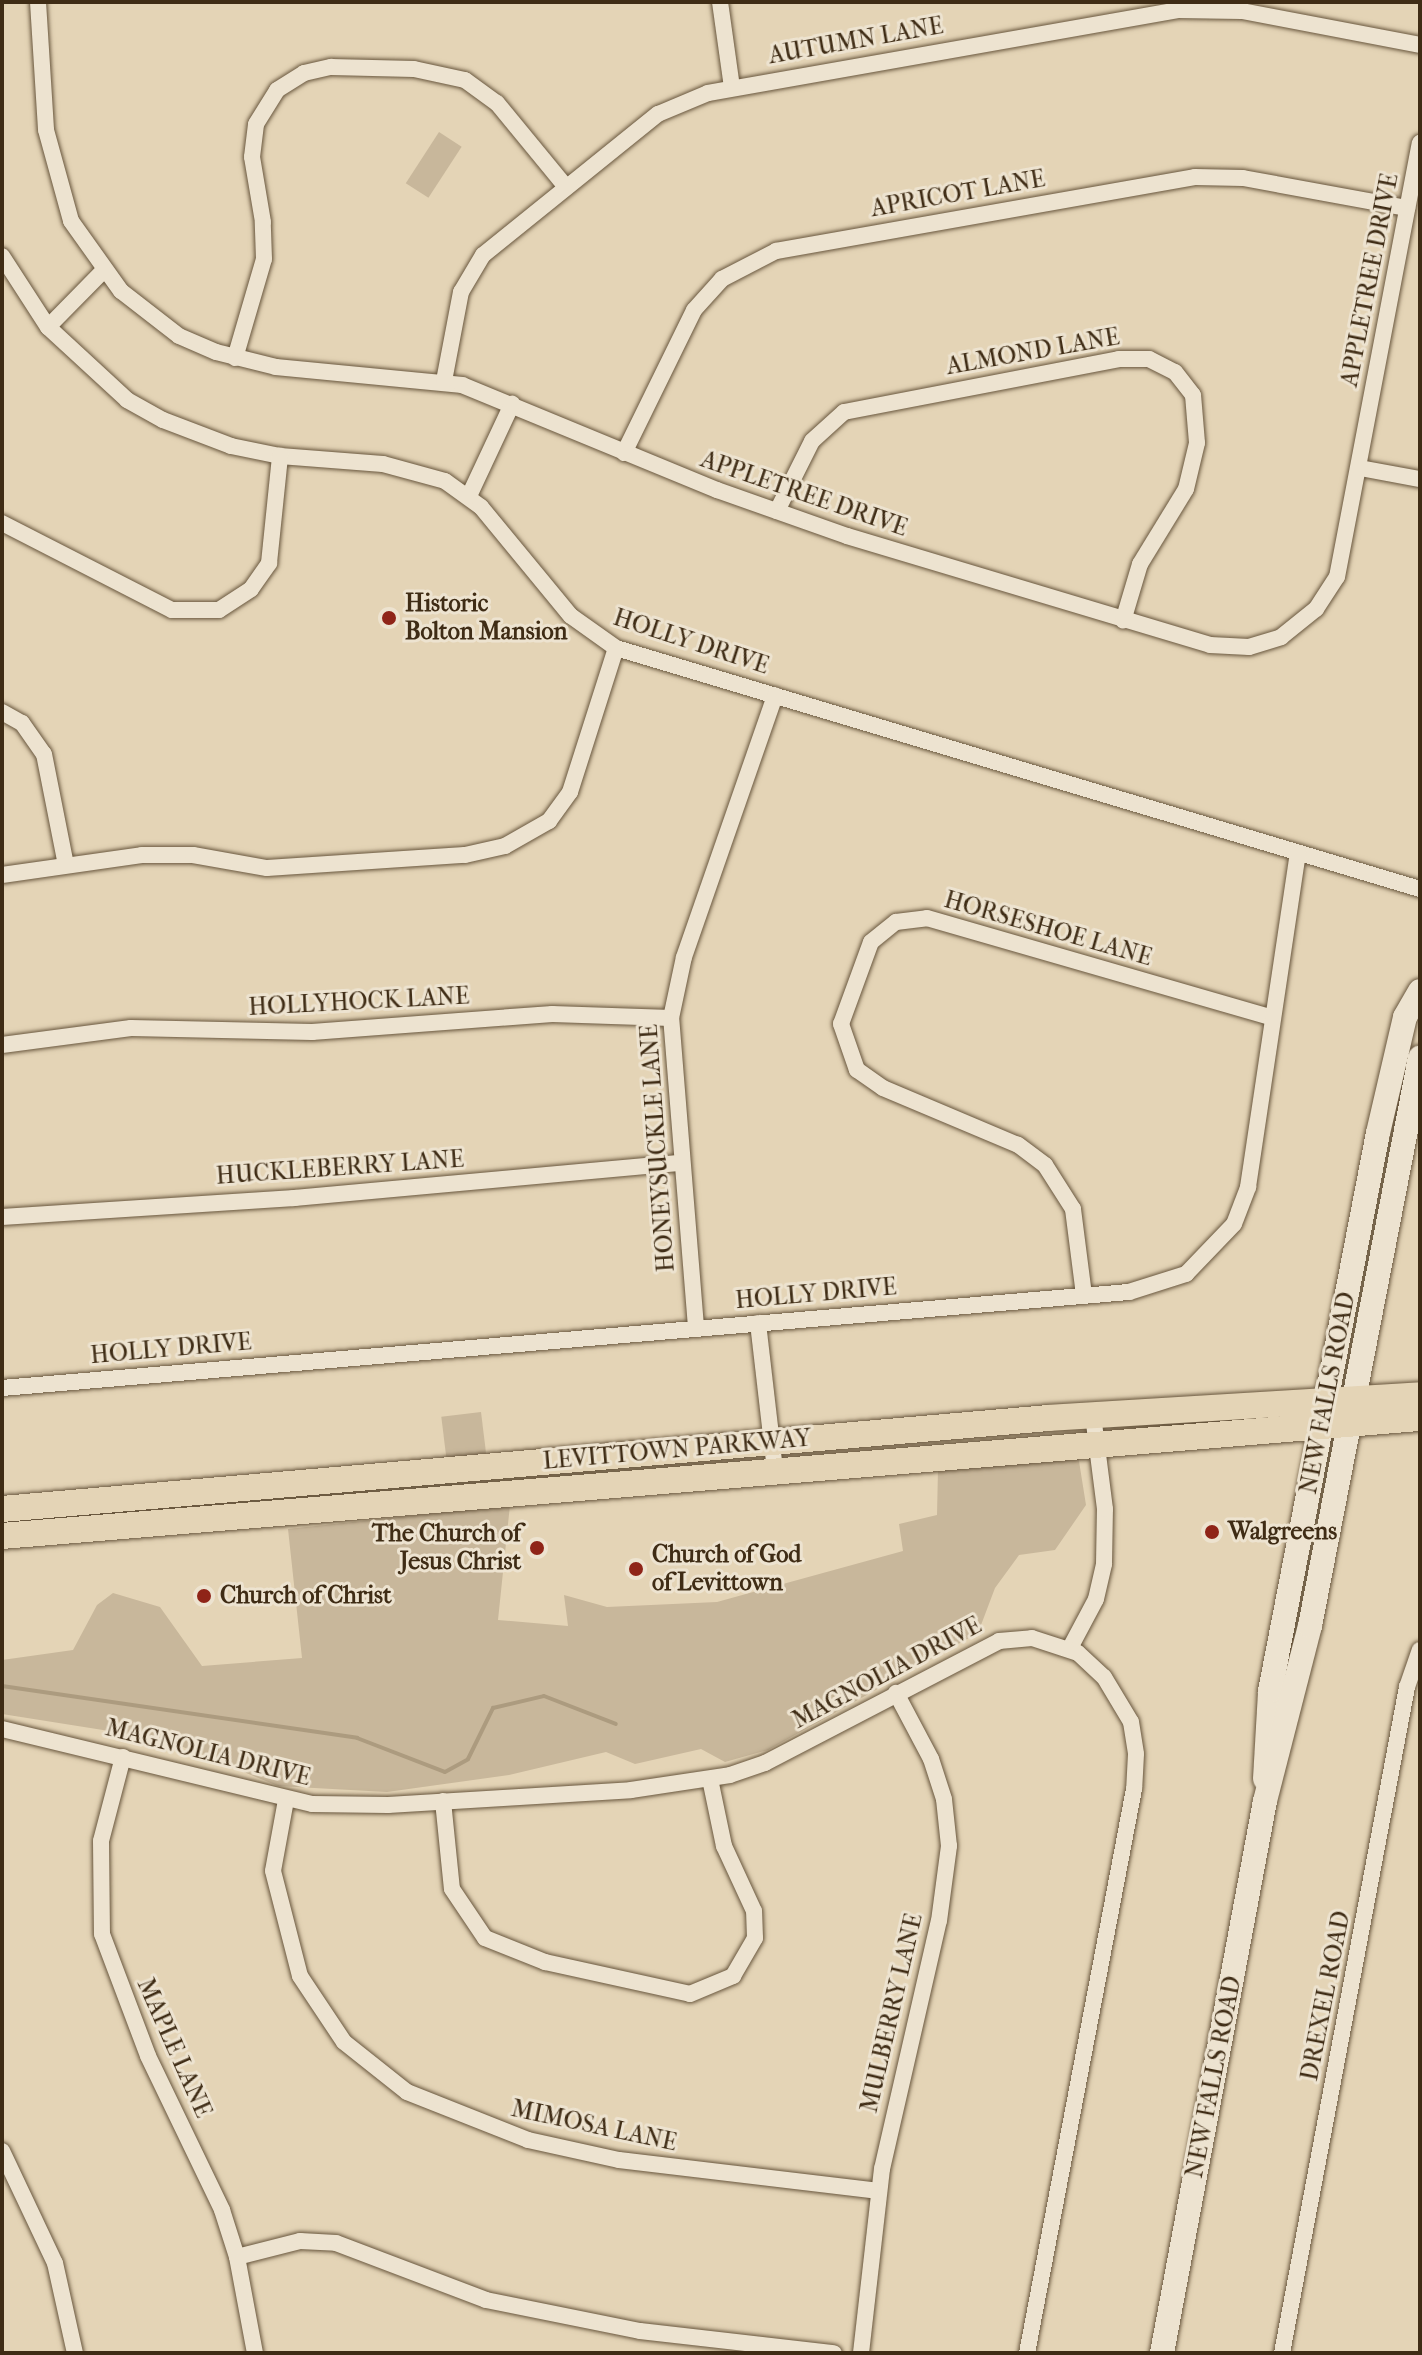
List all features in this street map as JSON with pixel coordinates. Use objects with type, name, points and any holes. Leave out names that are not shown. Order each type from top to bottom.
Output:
[{"type":"main road","name":"NEW FALLS ROAD","points":[[1265,1801],[1270,1691],[1378,1133],[1405,1017],[1420,991]]},
{"type":"main road","name":"NEW FALLS ROAD","points":[[1162,2353],[1265,1801],[1310,1626],[1420,1058]]},
{"type":"main road","points":[[1351,1410],[1420,1395]]},
{"type":"main road","points":[[1324,1411],[1351,1410],[1420,1418]]},
{"type":"main road","name":"LEVITTOWN PARKWAY","points":[[2,1509],[1093,1415],[1324,1411]]},
{"type":"main road","name":"LEVITTOWN PARKWAY","points":[[2,1536],[1097,1443],[1324,1411]]},
{"type":"street","name":"APPLETREE DRIVE","points":[[38,2],[52,164],[71,221],[103,271],[152,318],[235,358],[276,367],[444,381],[512,404],[624,453],[777,511],[1123,621],[1210,645],[1249,647],[1281,637],[1316,609],[1337,577],[1420,143]]},
{"type":"street","points":[[720,2],[732,87]]},
{"type":"street","name":"AUTUMN LANE","points":[[444,381],[454,317],[469,274],[502,238],[658,114],[732,87],[1178,10],[1242,11],[1420,45]]},
{"type":"street","points":[[235,358],[264,259],[263,222],[252,157],[256,124],[277,90],[304,73],[331,67],[414,69],[465,80],[497,103],[566,187]]},
{"type":"street","name":"APRICOT LANE","points":[[624,453],[694,310],[722,279],[776,251],[1195,177],[1243,178],[1407,208]]},
{"type":"street","name":"HOLLY DRIVE","points":[[2,256],[48,327],[100,379],[163,420],[231,446],[280,456],[409,469],[445,481],[469,496],[571,616],[616,648],[1420,889]]},
{"type":"street","points":[[48,327],[103,271]]},
{"type":"street","name":"ALMOND LANE","points":[[777,511],[812,441],[844,412],[1119,359],[1149,359],[1175,372],[1193,395],[1197,443],[1186,489],[1140,564],[1123,621]]},
{"type":"street","points":[[469,496],[512,404]]},
{"type":"street","points":[[2,523],[172,610],[205,613],[251,589],[269,563],[280,456]]},
{"type":"street","points":[[1360,468],[1420,479]]},
{"type":"street","points":[[2,875],[170,854],[267,868],[331,866],[474,854],[520,840],[549,821],[570,792],[616,648]]},
{"type":"street","name":"HONEYSUCKLE LANE","points":[[696,1327],[671,1018],[684,957],[775,695]]},
{"type":"street","points":[[2,712],[22,723],[44,754],[66,865]]},
{"type":"street","name":"HOLLY DRIVE","points":[[2,1388],[1144,1290],[1186,1274],[1234,1224],[1248,1187],[1298,853]]},
{"type":"street","name":"HORSESHOE LANE","points":[[1084,1295],[1073,1209],[1045,1165],[1018,1145],[883,1088],[857,1070],[841,1024],[857,967],[871,942],[896,922],[927,918],[1273,1018]]},
{"type":"street","name":"HOLLYHOCK LANE","points":[[2,1045],[131,1028],[312,1032],[552,1014],[671,1018]]},
{"type":"street","name":"HUCKLEBERRY LANE","points":[[2,1217],[294,1198],[681,1163]]},
{"type":"street","points":[[758,1323],[775,1469]]},
{"type":"street","points":[[1070,1648],[1096,1599],[1104,1564],[1105,1509],[1093,1415]]},
{"type":"street","name":"MAGNOLIA DRIVE","points":[[2,1729],[286,1800],[345,1806],[631,1790],[710,1779],[806,1744],[896,1693],[999,1641],[1032,1638],[1070,1648],[1091,1662],[1118,1697],[1131,1722],[1136,1754],[1124,1842],[1103,1929],[1027,2353]]},
{"type":"street","name":"DREXEL ROAD","points":[[1282,2353],[1407,1687],[1420,1650]]},
{"type":"street","name":"MULBERRY LANE","points":[[861,2353],[879,2191],[939,1921],[949,1846],[944,1799],[931,1759],[896,1693]]},
{"type":"street","name":"MAPLE LANE","points":[[123,1757],[101,1841],[102,1934],[148,2056],[222,2210],[237,2257],[255,2353]]},
{"type":"street","points":[[443,1801],[452,1889],[485,1938],[545,1962],[690,1994],[733,1976],[755,1938],[754,1911],[724,1846],[710,1779]]},
{"type":"street","name":"MIMOSA LANE","points":[[286,1800],[273,1871],[300,1976],[344,2042],[407,2092],[528,2140],[619,2160],[879,2191]]},
{"type":"street","points":[[2,2151],[7,2174],[55,2263],[75,2353],[69,2353]]},
{"type":"street","points":[[237,2257],[300,2241],[336,2243],[486,2300],[640,2331],[834,2353]]},
{"type":"shaded area","points":[[439,132],[462,147],[428,198],[406,183]]},
{"type":"shaded area","points":[[481,1412],[486,1455],[447,1460],[441,1417]]},
{"type":"shaded area","points":[[1078,1455],[1086,1505],[1055,1550],[1019,1555],[995,1588],[978,1633],[768,1750],[725,1762],[701,1749],[635,1764],[606,1752],[509,1775],[387,1792],[278,1786],[166,1740],[2,1714],[2,1660],[73,1650],[97,1605],[113,1593],[160,1607],[202,1666],[302,1658],[288,1529],[510,1505],[498,1620],[568,1626],[564,1595],[607,1607],[717,1602],[903,1551],[899,1524],[937,1515],[938,1469]]},
{"type":"waterway","points":[[2,1686],[357,1738],[445,1772],[468,1759],[493,1708],[544,1696],[616,1724]]},
{"type":"place","name":"Historic Bolton Mansion","points":[[389,618]]},
{"type":"place","name":"Walgreens","points":[[1212,1532]]},
{"type":"place","name":"The Church of Jesus Christ","points":[[537,1548]]},
{"type":"place","name":"Church of God of Levittown","points":[[636,1569]]},
{"type":"place","name":"Church of Christ","points":[[204,1596]]}]
